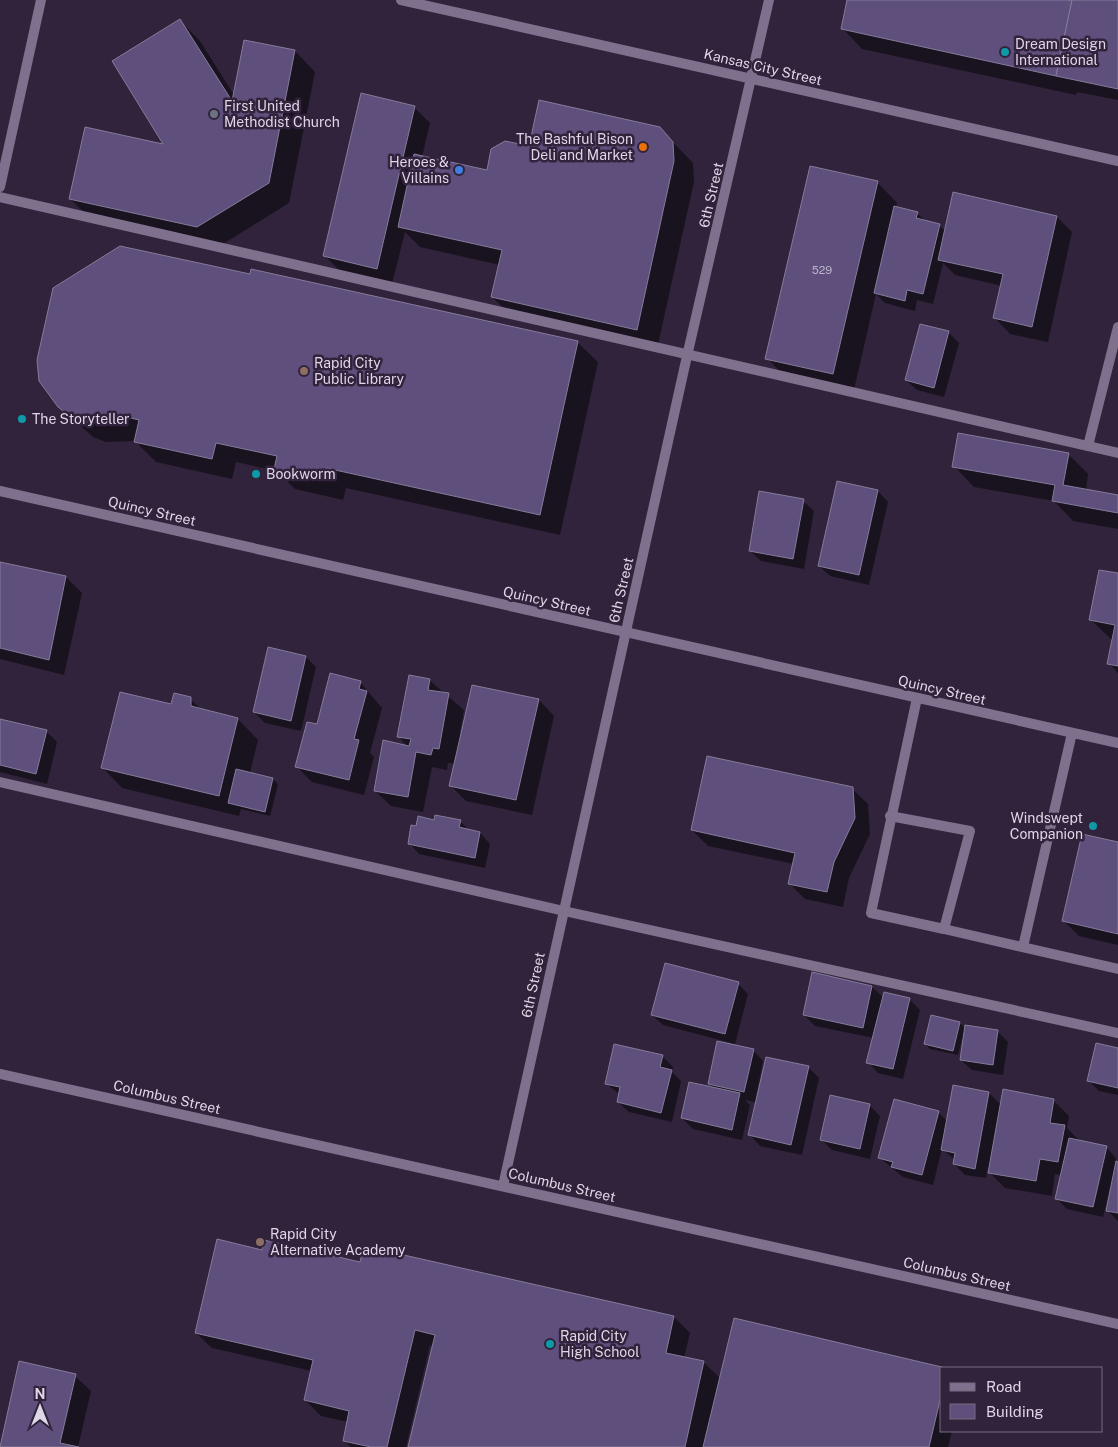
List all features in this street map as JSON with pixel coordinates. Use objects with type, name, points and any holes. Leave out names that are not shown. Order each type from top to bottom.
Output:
[{"type":"street","points":[[0,187],[42,0]]},
{"type":"street","name":"Kansas City Street","points":[[402,0],[1118,161]]},
{"type":"street","name":"6th Street","points":[[503,1186],[687,356],[769,0]]},
{"type":"street","points":[[0,197],[687,356],[1118,453]]},
{"type":"street","points":[[1088,446],[1118,326]]},
{"type":"street","name":"Quincy Street","points":[[0,491],[1118,743]]},
{"type":"street","points":[[917,698],[890,816],[871,913],[1118,969]]},
{"type":"street","points":[[1023,947],[1072,733]]},
{"type":"street","points":[[0,782],[564,911],[1118,1033]]},
{"type":"street","points":[[890,816],[970,831],[944,929]]},
{"type":"street","name":"Columbus Street","points":[[0,1074],[1118,1324]]},
{"type":"building","name":"Dream Design International","points":[[847,0],[1072,1],[1056,76],[841,29]]},
{"type":"building","points":[[1072,0],[1118,0],[1118,89],[1056,76]]},
{"type":"building","name":"First United Methodist Church","points":[[180,19],[232,101],[244,40],[295,50],[269,183],[197,227],[69,199],[85,127],[163,144],[112,61]]},
{"type":"building","points":[[361,93],[415,106],[377,269],[323,256]]},
{"type":"building","points":[[539,100],[660,127],[673,142],[674,161],[637,330],[491,297],[502,250],[398,227],[414,154],[487,170],[491,149],[505,141],[529,146]]},
{"type":"building","points":[[810,166],[878,181],[833,374],[765,359]]},
{"type":"building","points":[[953,192],[1057,216],[1032,327],[993,318],[1003,274],[938,260]]},
{"type":"building","points":[[894,206],[918,212],[916,218],[940,224],[923,294],[907,290],[905,301],[874,293]]},
{"type":"building","name":"Rapid City Public Library","points":[[120,246],[250,274],[251,269],[578,341],[540,515],[326,468],[323,480],[274,469],[277,456],[216,443],[212,459],[134,442],[139,420],[123,416],[113,422],[84,422],[71,417],[58,407],[39,381],[37,360],[53,288]]},
{"type":"building","points":[[920,324],[949,331],[934,388],[905,380]]},
{"type":"building","points":[[958,433],[1069,453],[1063,485],[1118,495],[1118,513],[1052,501],[1055,485],[952,467]]},
{"type":"building","points":[[837,481],[878,490],[859,575],[818,566]]},
{"type":"building","points":[[759,491],[804,499],[793,559],[749,551]]},
{"type":"building","points":[[0,562],[66,576],[49,660],[0,648]]},
{"type":"building","points":[[1099,570],[1118,573],[1118,666],[1107,664],[1115,625],[1089,620]]},
{"type":"building","points":[[268,647],[306,656],[291,721],[253,712]]},
{"type":"building","points":[[330,673],[361,681],[359,689],[367,691],[354,739],[359,740],[349,780],[295,767],[307,722],[317,724]]},
{"type":"building","points":[[409,675],[430,679],[428,690],[449,693],[439,749],[433,748],[431,755],[416,752],[408,797],[374,791],[383,740],[409,746],[411,739],[397,737]]},
{"type":"building","points":[[472,685],[539,699],[516,800],[449,786]]},
{"type":"building","points":[[120,692],[171,704],[174,693],[191,697],[191,706],[238,718],[219,796],[101,768]]},
{"type":"building","points":[[0,719],[47,730],[36,774],[0,765]]},
{"type":"building","points":[[707,756],[853,787],[855,818],[834,862],[827,892],[788,884],[795,853],[691,830]]},
{"type":"building","points":[[236,769],[273,778],[265,812],[228,803]]},
{"type":"building","points":[[435,815],[461,820],[459,827],[480,832],[475,858],[408,844],[411,825],[416,826],[418,816],[434,820]]},
{"type":"building","points":[[1082,834],[1118,842],[1118,934],[1062,921]]},
{"type":"building","points":[[665,963],[739,982],[725,1034],[651,1015]]},
{"type":"building","points":[[812,972],[872,986],[863,1028],[803,1015]]},
{"type":"building","points":[[884,992],[910,998],[893,1069],[866,1063]]},
{"type":"building","points":[[931,1015],[960,1022],[953,1051],[924,1044]]},
{"type":"building","points":[[965,1025],[998,1030],[993,1065],[960,1060]]},
{"type":"building","points":[[717,1041],[754,1049],[744,1092],[708,1084]]},
{"type":"building","points":[[1096,1043],[1118,1048],[1118,1088],[1087,1081]]},
{"type":"building","points":[[614,1044],[663,1055],[660,1067],[672,1070],[661,1113],[617,1102],[620,1087],[605,1084]]},
{"type":"building","points":[[766,1057],[809,1066],[791,1145],[748,1135]]},
{"type":"building","points":[[689,1082],[740,1093],[732,1130],[681,1118]]},
{"type":"building","points":[[953,1085],[989,1092],[975,1169],[953,1164],[955,1153],[941,1150]]},
{"type":"building","points":[[1003,1089],[1054,1099],[1050,1123],[1065,1125],[1058,1162],[1040,1159],[1036,1181],[988,1173]]},
{"type":"building","points":[[830,1095],[870,1104],[860,1149],[820,1140]]},
{"type":"building","points":[[894,1099],[939,1111],[922,1175],[891,1167],[893,1162],[878,1158]]},
{"type":"building","points":[[1069,1138],[1107,1146],[1093,1207],[1055,1199]]},
{"type":"building","points":[[1116,1161],[1118,1162],[1118,1213],[1106,1211]]},
{"type":"building","name":"Rapid City High School","points":[[217,1239],[262,1250],[264,1240],[360,1262],[364,1246],[674,1316],[666,1353],[704,1361],[685,1447],[408,1447],[435,1335],[415,1330],[387,1447],[371,1447],[343,1441],[349,1411],[304,1400],[313,1360],[195,1333]]},
{"type":"building","points":[[734,1318],[942,1367],[940,1367],[940,1400],[929,1447],[703,1447]]},
{"type":"building","points":[[19,1361],[76,1374],[60,1443],[79,1447],[0,1447]]},
{"type":"place","name":"Dream Design International","points":[[1005,52]]},
{"type":"place","name":"First United Methodist Church","points":[[214,114]]},
{"type":"place","name":"The Bashful Bison Deli and Market","points":[[643,147]]},
{"type":"place","name":"Heroes & Villains","points":[[459,170]]},
{"type":"place","name":"Rapid City Public Library","points":[[304,371]]},
{"type":"place","name":"The Storyteller","points":[[22,419]]},
{"type":"place","name":"Bookworm","points":[[256,474]]},
{"type":"place","name":"Windswept Companion","points":[[1093,826]]},
{"type":"place","name":"Rapid City Alternative Academy","points":[[260,1242]]},
{"type":"place","name":"Rapid City High School","points":[[550,1344]]}]
